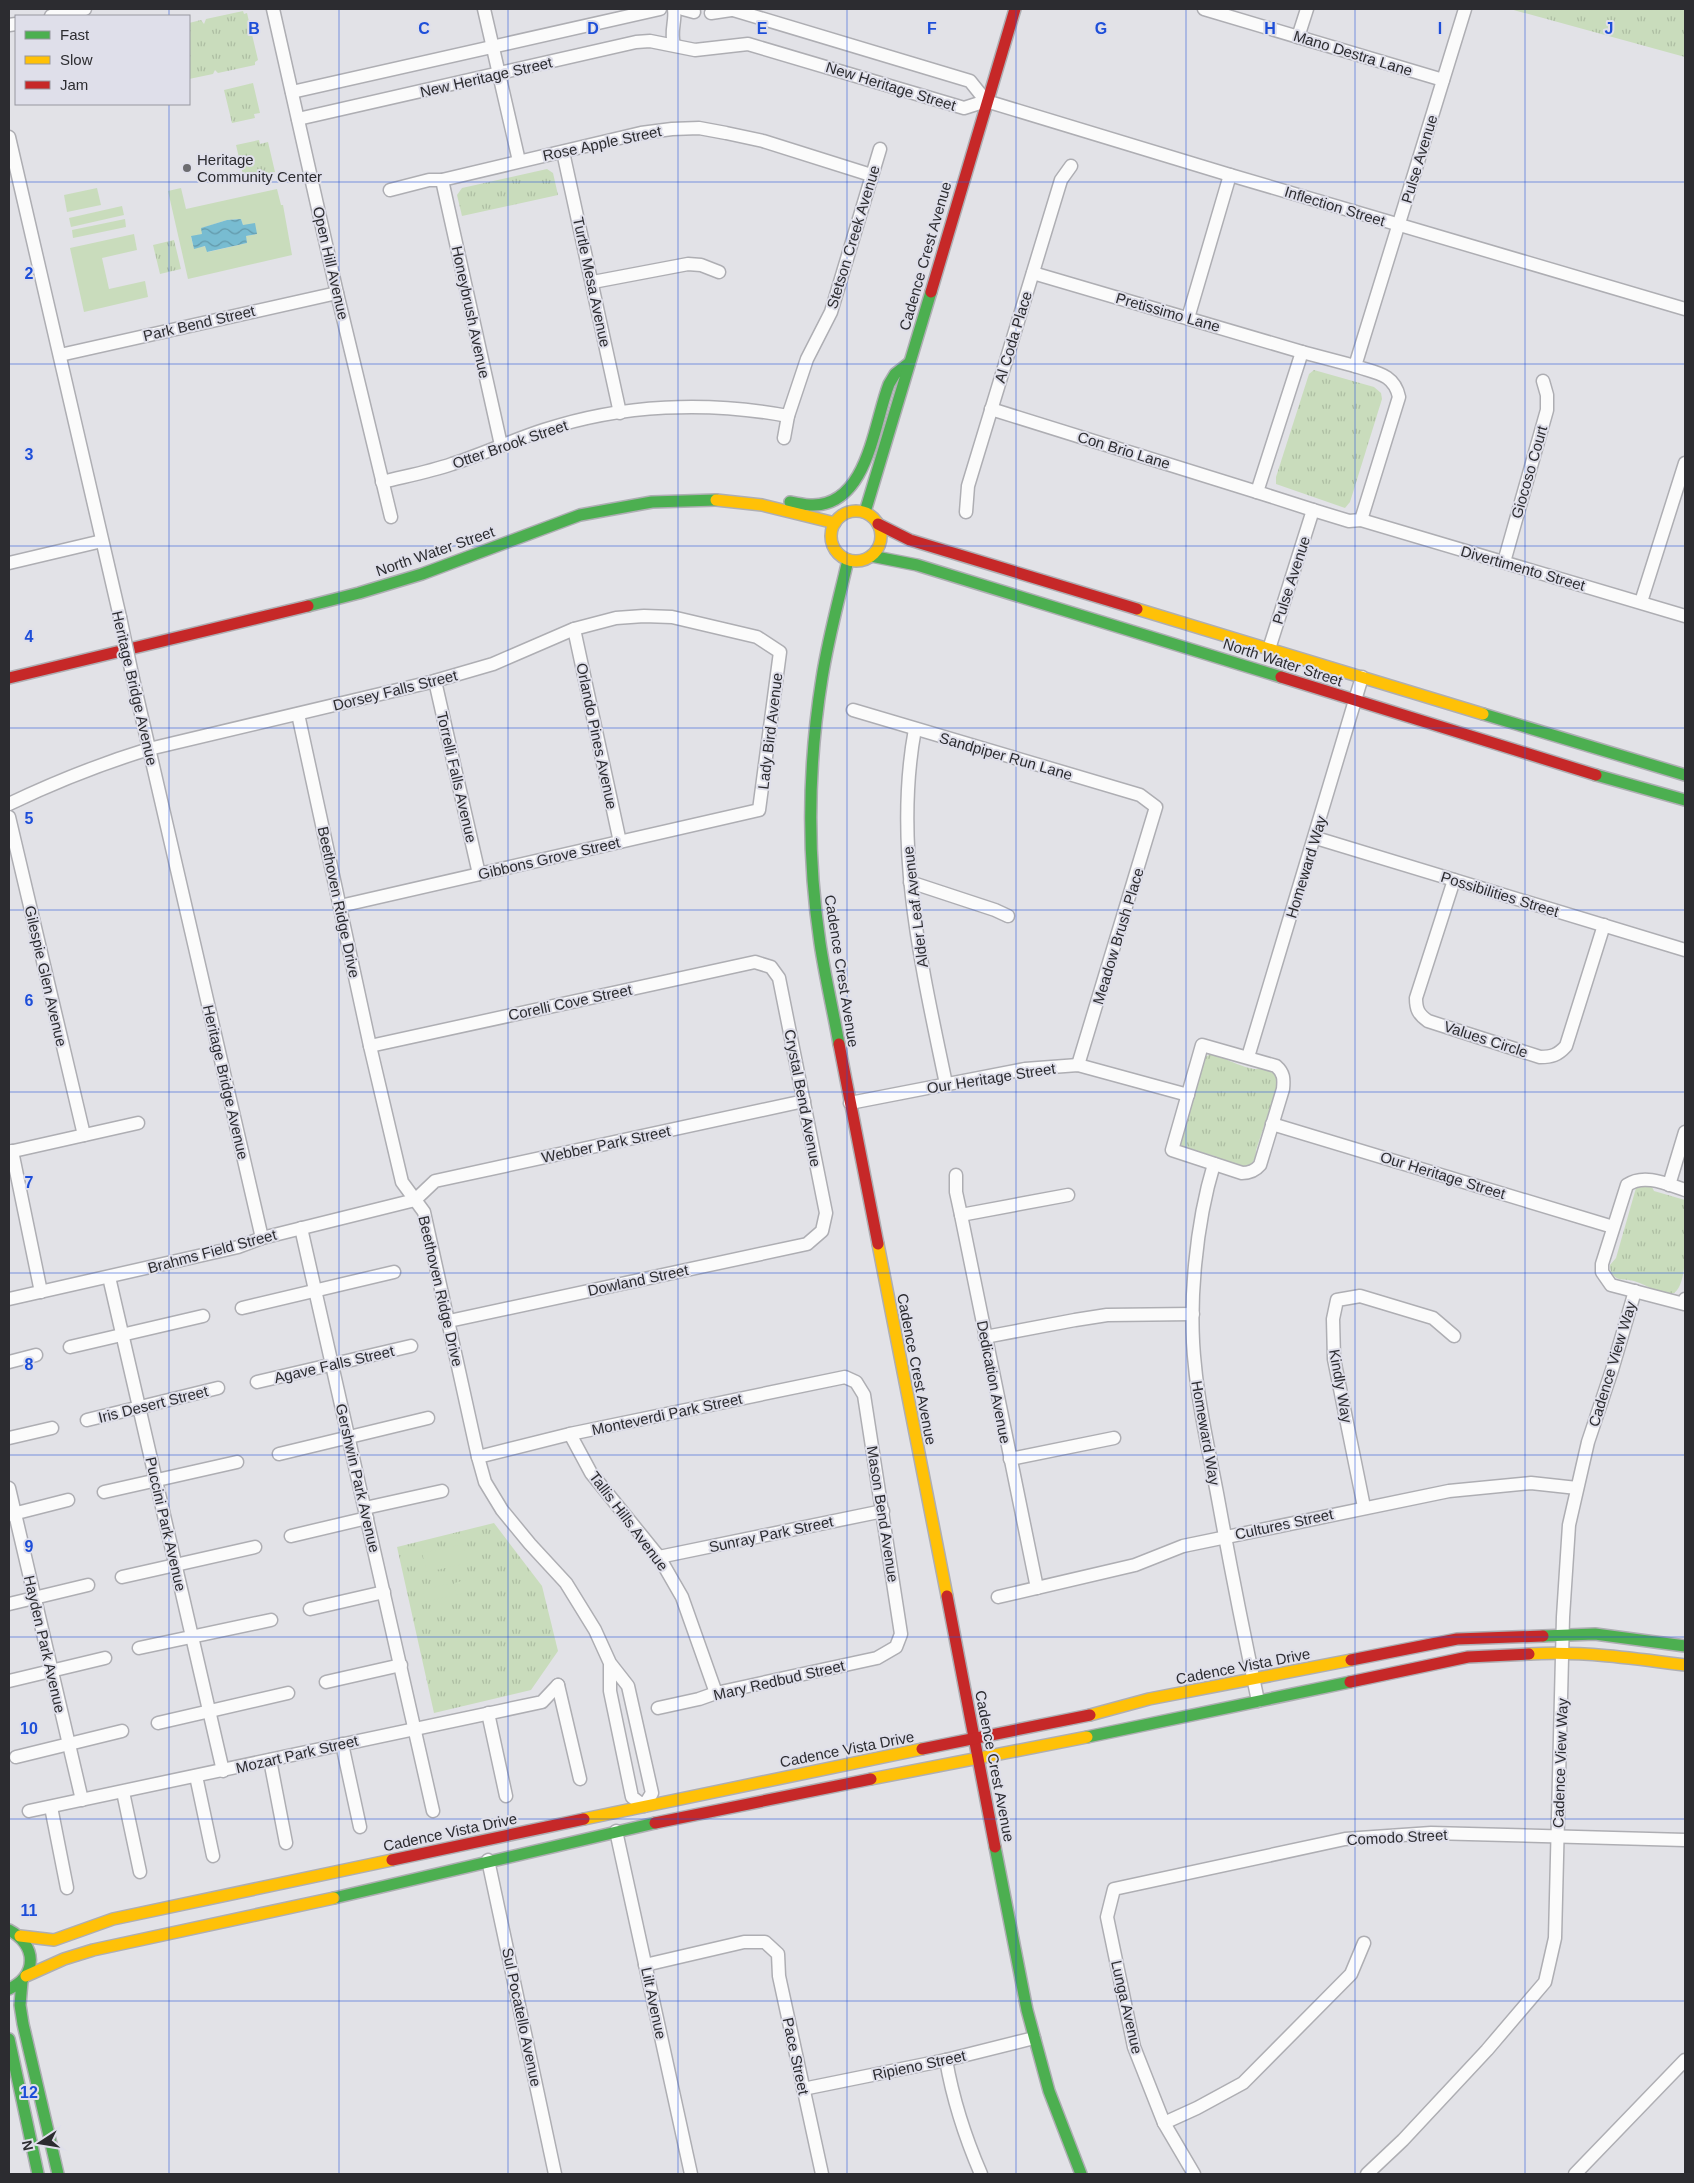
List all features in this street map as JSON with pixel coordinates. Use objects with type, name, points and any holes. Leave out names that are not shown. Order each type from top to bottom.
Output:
[{"type":"street","points":[[56,15],[86,9]]},
{"type":"street","name":"Open Hill Avenue","points":[[273,9],[337,293],[391,517]]},
{"type":"street","points":[[484,9],[520,161]]},
{"type":"street","name":"New Heritage Street","points":[[292,92],[660,9]]},
{"type":"street","points":[[674,9],[675,18],[671,35],[674,45]]},
{"type":"street","name":"New Heritage Street","points":[[298,119],[636,42],[650,41],[685,49],[707,50],[748,44],[964,108],[986,101],[970,80],[730,9],[711,13]]},
{"type":"street","name":"Cadence Crest Avenue","points":[[864,512],[1015,9]]},
{"type":"street","name":"Mano Destra Lane","points":[[1204,9],[1443,80]]},
{"type":"street","points":[[1298,37],[1307,9]]},
{"type":"street","name":"Pulse Avenue","points":[[1355,366],[1465,9]]},
{"type":"street","name":"Inflection Street","points":[[986,101],[1685,310]]},
{"type":"street","name":"Rose Apple Street","points":[[390,190],[428,180],[442,180],[641,133],[699,128],[763,141],[871,175]]},
{"type":"street","name":"Heritage Bridge Avenue","points":[[9,137],[15,193],[60,354],[262,1238]]},
{"type":"street","name":"Stetson Creek Avenue","points":[[784,438],[788,416],[807,359],[831,312],[880,149]]},
{"type":"street","name":"Turtle Mesa Avenue","points":[[563,152],[620,413]]},
{"type":"street","name":"Al Coda Place","points":[[966,512],[968,486],[991,409],[1061,180],[1071,166]]},
{"type":"street","points":[[1188,318],[1230,175]]},
{"type":"street","name":"Honeybrush Avenue","points":[[442,180],[501,445]]},
{"type":"street","points":[[592,282],[688,264],[701,265],[719,272]]},
{"type":"street","name":"Pretissimo Lane","points":[[1033,273],[1302,352]]},
{"type":"street","name":"Park Bend Street","points":[[60,354],[337,293]]},
{"type":"street","points":[[1302,352],[1392,378],[1397,387],[1399,396],[1361,520],[1349,522],[1257,492],[1302,352]]},
{"type":"street","points":[[751,503],[788,501],[818,505],[832,501],[844,494],[854,483],[862,466],[892,376],[910,363]]},
{"type":"street","name":"Giocoso Court","points":[[1504,562],[1547,410],[1547,395],[1543,381]]},
{"type":"street","name":"Otter Brook Street","points":[[382,482],[428,472],[545,429],[620,413],[686,406],[718,407],[788,416]]},
{"type":"street","name":"Con Brio Lane","points":[[991,409],[1257,492]]},
{"type":"street","points":[[1641,602],[1685,466]]},
{"type":"street","name":"North Water Street","points":[[9,678],[359,592],[464,560],[541,528],[592,512],[670,501],[709,500],[751,503],[835,523]]},
{"type":"street","name":"Pulse Avenue","points":[[1269,649],[1313,510]]},
{"type":"street","points":[[848,512],[864,512],[875,519],[878,524],[881,538],[880,545],[871,556],[864,560],[848,560],[834,548],[832,540],[835,523],[848,512]]},
{"type":"street","name":"Divertimento Street","points":[[1361,520],[1685,616]]},
{"type":"street","name":"North Water Street","points":[[878,524],[903,538],[1685,774]]},
{"type":"street","points":[[9,563],[102,541]]},
{"type":"street","name":"North Water Street","points":[[871,556],[917,565],[1199,651],[1573,769],[1685,800]]},
{"type":"street","name":"Cadence Crest Avenue","points":[[848,560],[829,642],[817,715],[810,821],[813,881],[820,944],[1034,2038],[1049,2091],[1082,2174]]},
{"type":"street","name":"Dorsey Falls Street","points":[[9,804],[106,762],[493,664],[574,630],[616,618],[672,617],[757,637],[780,652]]},
{"type":"street","name":"Orlando Pines Avenue","points":[[574,630],[620,842]]},
{"type":"street","name":"Lady Bird Avenue","points":[[759,810],[780,652]]},
{"type":"street","name":"North Water Street","points":[[9,685],[46,668]]},
{"type":"street","name":"Homeward Way","points":[[1248,1057],[1316,838],[1362,677]]},
{"type":"street","name":"Torrelli Falls Avenue","points":[[435,680],[479,874]]},
{"type":"street","name":"Sandpiper Run Lane","points":[[853,710],[1140,795],[1156,807]]},
{"type":"street","name":"Beethoven Ridge Drive","points":[[298,714],[370,1046],[402,1182],[424,1212],[478,1458],[486,1482],[502,1510],[566,1583],[595,1630],[610,1663],[628,1686],[636,1714],[652,1793],[644,1806],[632,1797],[610,1691],[610,1663]]},
{"type":"street","name":"Alder Leaf Avenue","points":[[915,729],[908,764],[907,836],[910,882],[924,980],[946,1084]]},
{"type":"street","name":"Meadow Brush Place","points":[[1078,1065],[1156,807]]},
{"type":"street","name":"Gibbons Grove Street","points":[[340,906],[759,810]]},
{"type":"street","name":"Gilespie Glen Avenue","points":[[9,817],[84,1135]]},
{"type":"street","name":"Possibilities Street","points":[[1316,838],[1685,950]]},
{"type":"street","name":"Values Circle","points":[[1454,880],[1416,998],[1416,1008],[1420,1016],[1428,1021],[1540,1057],[1550,1057],[1559,1053],[1566,1046],[1604,926]]},
{"type":"street","points":[[910,882],[1008,916]]},
{"type":"street","name":"Corelli Cove Street","points":[[370,1046],[755,962],[771,967]]},
{"type":"street","name":"Crystal Bend Avenue","points":[[771,967],[779,978],[826,1212],[822,1231]]},
{"type":"street","points":[[1202,1045],[1248,1057],[1276,1066],[1282,1072],[1284,1080],[1260,1165],[1255,1170],[1242,1173],[1172,1150],[1202,1045]]},
{"type":"street","name":"Our Heritage Street","points":[[850,1103],[1025,1069],[1078,1065],[1188,1095]]},
{"type":"street","name":"Webber Park Street","points":[[415,1200],[435,1181],[804,1101]]},
{"type":"street","points":[[41,1292],[10,1152],[138,1123]]},
{"type":"street","name":"Our Heritage Street","points":[[1272,1124],[1613,1226]]},
{"type":"street","points":[[1669,1185],[1685,1132]]},
{"type":"street","name":"Homeward Way","points":[[1214,1164],[1206,1190],[1198,1241],[1193,1314],[1195,1366],[1225,1536],[1258,1701]]},
{"type":"street","name":"Dedication Avenue","points":[[956,1175],[956,1192],[1037,1588]]},
{"type":"street","name":"Cadence View Way","points":[[1685,1190],[1641,1178],[1627,1185],[1602,1264],[1602,1272],[1611,1285],[1684,1304],[1685,1299]]},
{"type":"street","points":[[961,1215],[1068,1195]]},
{"type":"street","name":"Brahms Field Street","points":[[9,1299],[238,1247],[262,1238],[415,1200]]},
{"type":"street","name":"Gershwin Park Avenue","points":[[301,1228],[416,1728],[433,1811]]},
{"type":"street","name":"Dowland Street","points":[[449,1321],[807,1244],[822,1231]]},
{"type":"street","points":[[242,1308],[394,1272]]},
{"type":"street","name":"Puccini Park Avenue","points":[[109,1277],[223,1771]]},
{"type":"street","name":"Cadence View Way","points":[[1367,2174],[1403,2140],[1487,2050],[1545,1982],[1555,1938],[1563,1634],[1569,1525],[1588,1442],[1612,1370],[1635,1291]]},
{"type":"street","name":"Kindly Way","points":[[1364,1507],[1334,1359],[1333,1319],[1337,1300],[1360,1296],[1433,1318],[1454,1336]]},
{"type":"street","points":[[985,1337],[1107,1316],[1193,1314]]},
{"type":"street","points":[[70,1347],[203,1316]]},
{"type":"street","name":"Agave Falls Street","points":[[257,1382],[411,1346]]},
{"type":"street","points":[[9,1362],[36,1355]]},
{"type":"street","name":"Monteverdi Park Street","points":[[478,1458],[570,1434],[845,1376],[856,1382]]},
{"type":"street","name":"Mason Bend Avenue","points":[[856,1382],[864,1395],[883,1511],[901,1634],[896,1647]]},
{"type":"street","name":"Iris Desert Street","points":[[87,1420],[218,1388]]},
{"type":"street","points":[[279,1454],[428,1418]]},
{"type":"street","points":[[9,1438],[52,1428]]},
{"type":"street","name":"Tallis Hills Avenue","points":[[570,1434],[591,1473],[659,1558],[682,1597],[716,1692]]},
{"type":"street","points":[[1010,1459],[1114,1438]]},
{"type":"street","points":[[104,1492],[237,1462]]},
{"type":"street","name":"Cultures Street","points":[[998,1597],[1126,1567],[1183,1546],[1364,1507],[1449,1491],[1531,1483],[1577,1488]]},
{"type":"street","name":"Hayden Park Avenue","points":[[9,1488],[12,1514],[82,1800]]},
{"type":"street","points":[[291,1536],[442,1491]]},
{"type":"street","points":[[12,1514],[68,1500]]},
{"type":"street","name":"Sunray Park Street","points":[[659,1558],[883,1511]]},
{"type":"street","points":[[122,1577],[255,1546]]},
{"type":"street","points":[[9,1604],[88,1585]]},
{"type":"street","points":[[310,1608],[384,1592]]},
{"type":"street","points":[[139,1648],[271,1620]]},
{"type":"street","name":"Cadence Vista Drive","points":[[13,1931],[46,1940],[54,1940],[113,1920],[644,1806],[1086,1716],[1149,1699],[1457,1639],[1563,1634],[1612,1635],[1685,1646]]},
{"type":"street","name":"Mary Redbud Street","points":[[658,1708],[699,1699],[716,1692],[876,1658],[896,1647]]},
{"type":"street","points":[[9,1989],[24,1978],[64,1959],[93,1950],[355,1894],[488,1860],[669,1820],[1115,1732],[1134,1726],[1347,1684],[1443,1661],[1493,1655],[1563,1652],[1622,1656],[1685,1665]]},
{"type":"street","points":[[9,1681],[104,1658]]},
{"type":"street","points":[[326,1682],[401,1665]]},
{"type":"street","name":"Mozart Park Street","points":[[29,1811],[542,1702],[558,1685],[580,1779]]},
{"type":"street","points":[[158,1723],[288,1693]]},
{"type":"street","points":[[488,1713],[506,1796]]},
{"type":"street","points":[[16,1756],[122,1731]]},
{"type":"street","points":[[342,1744],[360,1827]]},
{"type":"street","points":[[270,1760],[286,1843]]},
{"type":"street","points":[[818,1791],[823,1769]]},
{"type":"street","points":[[196,1776],[213,1856]]},
{"type":"street","points":[[123,1792],[140,1872]]},
{"type":"street","points":[[582,1839],[627,1821],[644,1806],[669,1820]]},
{"type":"street","points":[[51,1807],[67,1888]]},
{"type":"street","name":"Lilt Avenue","points":[[616,1832],[691,2174]]},
{"type":"street","name":"Comodo Street","points":[[1114,1889],[1345,1839],[1431,1833],[1685,1840]]},
{"type":"street","name":"Sul Pocatello Avenue","points":[[488,1860],[555,2174]]},
{"type":"street","name":"Lunga Avenue","points":[[1114,1889],[1106,1917],[1132,2037],[1164,2123],[1194,2174]]},
{"type":"street","points":[[13,1931],[27,1945],[31,1957],[24,1978],[20,2005],[58,2174]]},
{"type":"street","name":"Pace Street","points":[[645,1965],[744,1942],[765,1942],[778,1954],[779,1976],[822,2174]]},
{"type":"street","points":[[1164,2123],[1197,2108],[1243,2083],[1350,1974],[1364,1943]]},
{"type":"street","name":"Ripieno Street","points":[[803,2089],[946,2060],[1034,2038]]},
{"type":"street","points":[[9,2040],[38,2174]]},
{"type":"street","points":[[946,2060],[952,2094],[967,2140],[981,2174]]},
{"type":"street","points":[[1575,2174],[1685,2060]]},
{"type":"green space","points":[[1510,9],[1685,9],[1685,57]]},
{"type":"green space","points":[[243,11],[244,14],[247,13],[258,60],[255,62],[255,65],[218,73],[215,70],[213,74],[190,79],[190,23],[201,20],[204,24],[206,19]]},
{"type":"green space","points":[[253,83],[260,113],[254,114],[255,118],[232,123],[224,90]]},
{"type":"green space","points":[[259,140],[260,144],[268,142],[275,172],[244,179],[236,145]]},
{"type":"green space","points":[[547,169],[553,173],[558,195],[462,216],[457,195],[462,188]]},
{"type":"green space","points":[[97,188],[101,205],[67,212],[64,195]]},
{"type":"green space","points":[[181,188],[186,209],[277,189],[281,205],[283,205],[292,255],[188,279],[168,191]],"holes":[[[241,219],[243,225],[257,234],[245,236],[247,243],[208,252],[206,246],[194,248],[191,237],[203,234],[202,228],[227,220]]]},
{"type":"green space","points":[[122,206],[124,215],[71,227],[69,218]]},
{"type":"green space","points":[[125,219],[126,227],[73,238],[72,230]]},
{"type":"green space","points":[[134,234],[137,250],[102,258],[109,289],[145,281],[148,297],[84,312],[70,248]]},
{"type":"green space","points":[[174,240],[181,269],[160,274],[153,245]]},
{"type":"green space","points":[[1314,370],[1374,387],[1381,393],[1382,399],[1350,502],[1345,508],[1276,484],[1276,477],[1309,374]]},
{"type":"green space","points":[[1211,1054],[1219,1054],[1248,1068],[1270,1070],[1279,1081],[1256,1150],[1255,1159],[1252,1163],[1243,1167],[1233,1165],[1210,1155],[1185,1150],[1179,1143],[1203,1058]]},
{"type":"green space","points":[[1644,1185],[1652,1187],[1654,1191],[1685,1200],[1685,1264],[1679,1287],[1674,1293],[1663,1293],[1634,1281],[1618,1279],[1610,1270],[1610,1265],[1616,1258],[1636,1188]]},
{"type":"green space","points":[[494,1523],[542,1586],[558,1651],[531,1690],[434,1713],[397,1547]]},
{"type":"green space","points":[[463,1544],[468,1563],[427,1572],[422,1553]]},
{"type":"green space","points":[[478,1577],[481,1589],[457,1595],[454,1583]]},
{"type":"green space","points":[[447,1584],[450,1596],[426,1602],[423,1590]]},
{"type":"water","points":[[241,219],[243,225],[255,223],[257,234],[246,236],[247,243],[207,252],[205,246],[194,249],[191,236],[202,234],[201,228],[227,220]]},
{"type":"traffic: fast","points":[[865,512],[931,292]]},
{"type":"traffic: fast","points":[[790,502],[813,505],[831,501],[846,491],[857,477],[866,459],[889,384],[895,374],[909,363]]},
{"type":"traffic: fast","points":[[308,606],[422,574],[580,515],[652,502],[716,500]]},
{"type":"traffic: fast","points":[[871,556],[917,565],[1281,677]]},
{"type":"traffic: fast","points":[[839,1044],[822,956],[816,910],[811,844],[811,810],[817,711],[830,634],[848,560]]},
{"type":"traffic: fast","points":[[1483,714],[1685,775]]},
{"type":"traffic: fast","points":[[1596,775],[1685,800]]},
{"type":"traffic: fast","points":[[1543,1636],[1595,1634],[1685,1646]]},
{"type":"traffic: fast","points":[[1087,1737],[1350,1682]]},
{"type":"traffic: fast","points":[[334,1898],[655,1823]]},
{"type":"traffic: fast","points":[[995,1847],[1027,2010],[1049,2091],[1081,2174]]},
{"type":"traffic: fast","points":[[9,1930],[25,1944],[30,1960],[25,1976],[9,1989]]},
{"type":"traffic: fast","points":[[22,1981],[20,2005],[23,2024],[58,2174]]},
{"type":"traffic: fast","points":[[9,2039],[38,2174]]},
{"type":"traffic: slow","points":[[716,500],[762,505],[835,523]]},
{"type":"traffic: slow","points":[[856,511],[874,518],[881,536],[874,554],[856,561],[838,554],[831,536],[838,518],[856,511]]},
{"type":"traffic: slow","points":[[1137,609],[1483,714]]},
{"type":"traffic: slow","points":[[878,1244],[947,1596]]},
{"type":"traffic: slow","points":[[1529,1654],[1588,1654],[1685,1665]]},
{"type":"traffic: slow","points":[[1090,1715],[1149,1699],[1351,1660]]},
{"type":"traffic: slow","points":[[871,1779],[1087,1737]]},
{"type":"traffic: slow","points":[[584,1819],[922,1749]]},
{"type":"traffic: slow","points":[[20,1936],[54,1940],[113,1919],[392,1860]]},
{"type":"traffic: slow","points":[[26,1976],[64,1959],[93,1950],[334,1898]]},
{"type":"traffic: jam","points":[[931,292],[1015,9]]},
{"type":"traffic: jam","points":[[878,524],[910,540],[1137,609]]},
{"type":"traffic: jam","points":[[9,678],[308,606]]},
{"type":"traffic: jam","points":[[1281,677],[1596,775]]},
{"type":"traffic: jam","points":[[839,1044],[878,1244]]},
{"type":"traffic: jam","points":[[947,1596],[995,1847]]},
{"type":"traffic: jam","points":[[1351,1660],[1457,1639],[1543,1636]]},
{"type":"traffic: jam","points":[[1350,1682],[1468,1657],[1529,1654]]},
{"type":"traffic: jam","points":[[922,1749],[1090,1715]]},
{"type":"traffic: jam","points":[[655,1823],[871,1779]]},
{"type":"traffic: jam","points":[[392,1860],[584,1819]]},
{"type":"place","name":"Heritage Community Center","points":[[187,168]]}]
